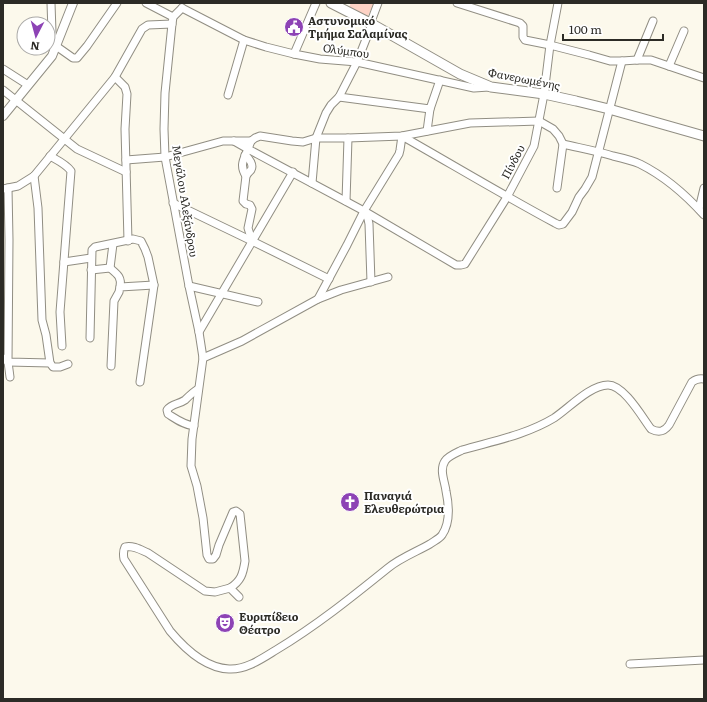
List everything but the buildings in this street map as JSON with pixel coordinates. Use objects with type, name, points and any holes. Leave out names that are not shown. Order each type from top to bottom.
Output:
[{"type":"main road","name":"Φανερωμένης","points":[[331,3],[345,6],[372,24],[460,74],[491,87],[544,94],[609,109],[704,136]]},
{"type":"street","points":[[51,3],[51,16]]},
{"type":"street","points":[[56,46],[73,3]]},
{"type":"street","points":[[56,49],[73,58],[77,58],[87,46],[116,3]]},
{"type":"street","points":[[146,3],[172,20]]},
{"type":"street","points":[[294,54],[316,3]]},
{"type":"street","points":[[312,184],[316,138],[326,113],[339,97],[357,62],[372,24],[372,19],[378,3]]},
{"type":"street","points":[[457,3],[520,23],[523,26],[523,37],[525,40],[610,61],[651,60],[704,78]]},
{"type":"street","name":"Πίνδου","points":[[364,211],[456,265],[465,264],[507,197],[534,146],[544,94],[550,45],[558,3]]},
{"type":"street","points":[[10,377],[6,360],[9,240],[6,188],[18,186],[34,176],[115,77],[142,29],[148,25],[172,20],[182,6]]},
{"type":"street","name":"Ολύμπου","points":[[182,6],[244,40],[294,54],[320,59],[357,62],[474,88],[491,87]]},
{"type":"street","name":"Μεγάλου Αλεξάνδρου","points":[[172,20],[165,93],[165,157],[203,358],[198,388],[191,466],[197,486],[203,518],[207,555],[209,559],[213,559],[216,555],[233,512],[236,511],[240,514],[245,561],[244,568],[238,582],[230,588]]},
{"type":"street","points":[[637,60],[653,21]]},
{"type":"street","points":[[669,66],[684,31]]},
{"type":"street","points":[[228,95],[244,40]]},
{"type":"street","points":[[3,116],[50,56]]},
{"type":"street","points":[[402,136],[555,224],[563,224],[572,212],[578,197],[592,177],[622,61]]},
{"type":"street","points":[[3,69],[28,85]]},
{"type":"street","points":[[115,77],[125,86],[127,94],[125,129],[128,241]]},
{"type":"street","points":[[428,131],[430,109],[440,80]]},
{"type":"street","points":[[3,90],[77,149],[126,172]]},
{"type":"street","points":[[339,97],[430,109]]},
{"type":"street","points":[[252,241],[248,228],[252,209],[250,205],[243,201],[246,176],[242,162],[251,141],[260,136],[303,142],[316,138],[402,136],[470,123],[538,121],[553,129],[563,144],[557,188]]},
{"type":"street","points":[[318,299],[364,211],[399,154],[402,136]]},
{"type":"street","points":[[346,201],[348,138]]},
{"type":"street","points":[[232,140],[246,152],[293,172],[312,184],[364,211],[369,224],[371,282]]},
{"type":"street","points":[[126,160],[165,157],[223,141],[251,141]]},
{"type":"street","points":[[563,144],[631,161],[649,169],[667,181],[699,209],[704,216]]},
{"type":"street","points":[[50,156],[70,169],[71,172],[60,312],[62,346]]},
{"type":"street","points":[[199,332],[293,172]]},
{"type":"street","points":[[34,176],[38,208],[42,320],[50,363],[53,367],[60,367],[68,364]]},
{"type":"street","points":[[699,209],[704,188]]},
{"type":"street","points":[[174,203],[328,279]]},
{"type":"street","points":[[90,338],[92,250],[94,248],[132,239],[141,241],[148,257],[154,285],[140,382]]},
{"type":"street","points":[[110,268],[113,244]]},
{"type":"street","points":[[64,262],[91,258]]},
{"type":"street","points":[[91,270],[110,268],[120,276],[121,279],[119,292],[114,301],[111,366]]},
{"type":"street","points":[[203,358],[242,341],[318,299],[341,290],[388,277]]},
{"type":"street","points":[[120,287],[154,285]]},
{"type":"street","points":[[189,286],[258,302]]},
{"type":"street","points":[[6,360],[50,363]]},
{"type":"street","points":[[239,597],[230,588],[215,592],[205,591],[148,553],[128,546],[124,549],[124,559],[177,640],[202,661],[215,667],[227,669],[240,668],[261,659],[294,639],[323,619],[393,564],[442,536],[448,521],[447,492],[443,479],[443,470],[445,461],[453,454],[529,430],[553,418],[590,391],[599,386],[608,385],[616,387],[625,395],[651,429],[660,432],[665,431],[692,382],[695,379],[704,379]]},
{"type":"street","points":[[194,426],[180,422],[168,414],[167,410],[172,405],[184,400],[198,388]]},
{"type":"street","points":[[630,664],[704,660]]},
{"type":"shaded area","points":[[351,3],[374,3],[368,16],[349,7]]},
{"type":"place","name":"Αστυνομικό Τμήμα Σαλαμίνας","points":[[294,27]]},
{"type":"place","name":"Παναγιά Ελευθερώτρια","points":[[350,502]]},
{"type":"place","name":"Ευριπίδειο Θέατρο","points":[[225,623]]}]
